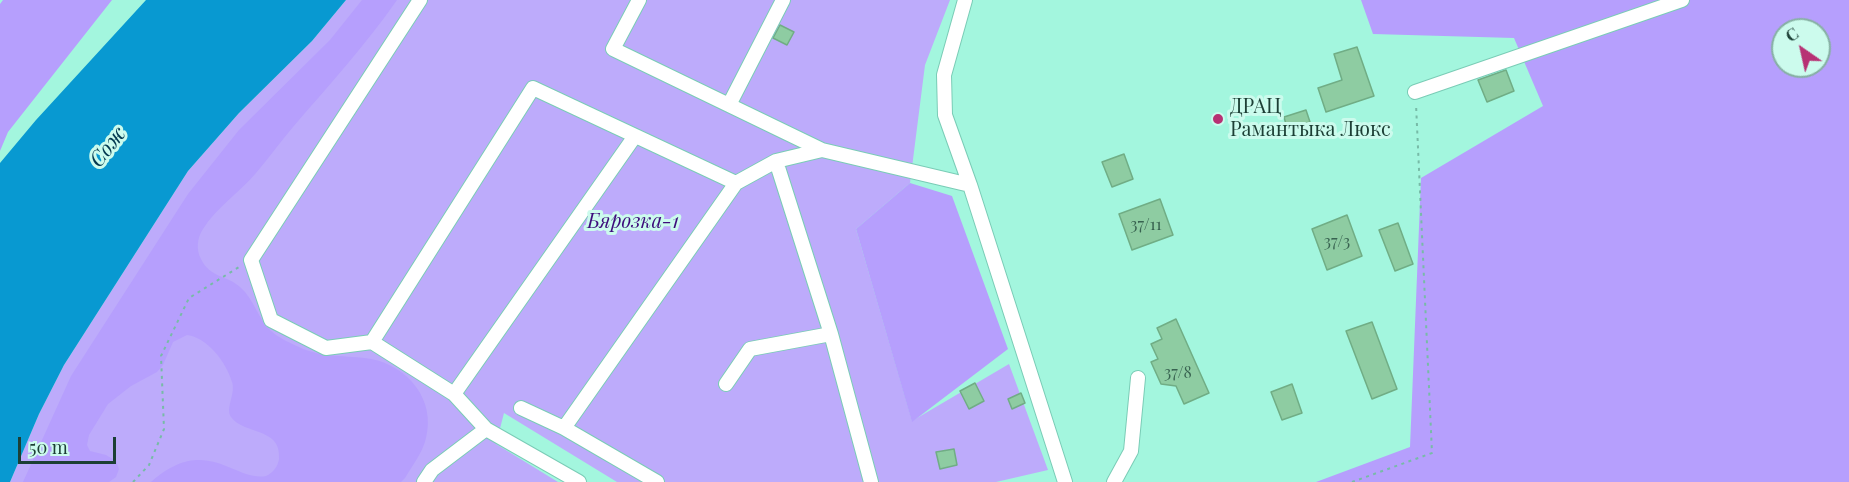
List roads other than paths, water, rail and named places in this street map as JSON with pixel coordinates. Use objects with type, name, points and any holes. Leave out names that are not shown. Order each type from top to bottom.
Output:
[{"type":"street","points":[[420,0],[251,260],[271,320],[326,348],[372,342],[454,394],[486,429],[579,482]]},
{"type":"street","points":[[639,0],[613,50],[822,150],[970,185]]},
{"type":"street","points":[[729,105],[783,0]]},
{"type":"street","points":[[965,0],[944,75],[945,115],[970,185],[1065,482]]},
{"type":"street","points":[[1415,92],[1682,0]]},
{"type":"street","points":[[372,342],[533,88],[736,183]]},
{"type":"street","points":[[454,394],[635,135]]},
{"type":"street","points":[[564,428],[736,183],[776,160],[822,150]]},
{"type":"street","points":[[776,160],[831,334],[871,482]]},
{"type":"street","points":[[726,384],[750,349],[831,334]]},
{"type":"street","points":[[1114,482],[1131,451],[1138,378]]},
{"type":"street","points":[[521,408],[564,428],[657,482]]},
{"type":"street","points":[[424,482],[432,470],[486,429]]},
{"type":"water","name":"Сож","points":[[146,0],[346,0],[312,41],[239,113],[188,171],[64,365],[39,414],[10,482],[0,482],[0,163],[36,120]]},
{"type":"place","name":"ДРАЦ Рамантыка Люкс","points":[[1218,119]]},
{"type":"park label","name":"Бярозка-1","points":[[633,222]]}]
